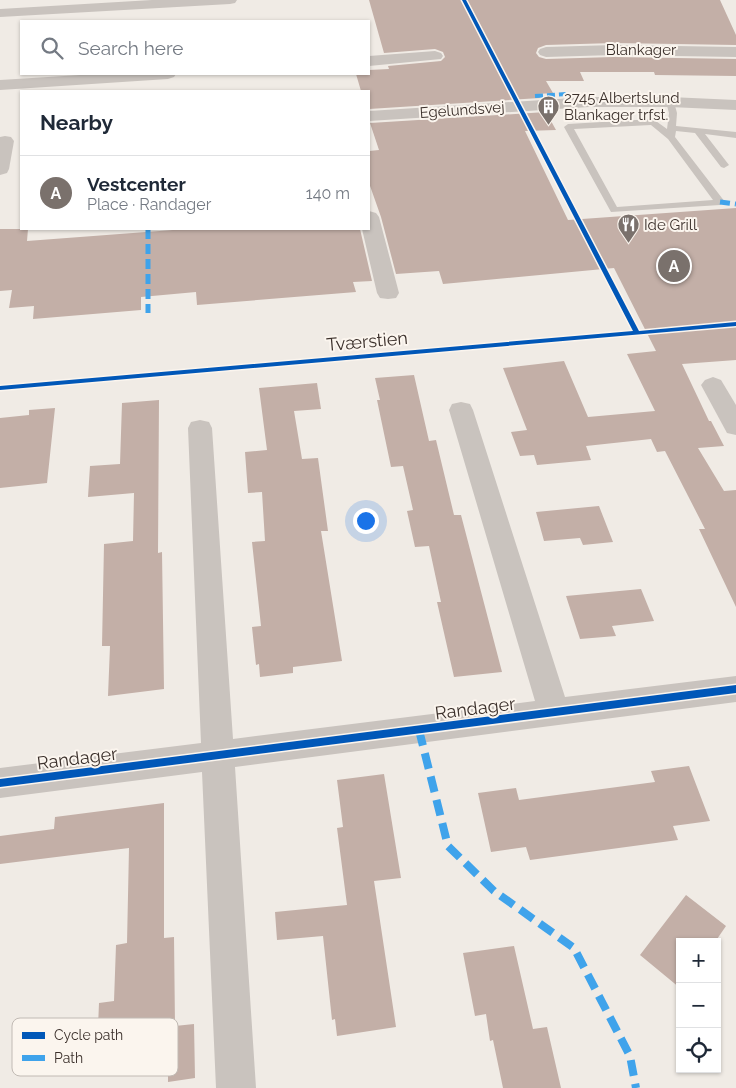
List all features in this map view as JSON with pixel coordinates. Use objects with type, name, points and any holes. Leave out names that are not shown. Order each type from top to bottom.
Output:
[{"type":"street","points":[[0,13],[141,3],[230,0]]},
{"type":"street","points":[[141,3],[141,20]]},
{"type":"street","name":"Blankager","points":[[546,52],[614,50],[736,52]]},
{"type":"street","points":[[370,61],[435,56]]},
{"type":"street","points":[[0,85],[141,80],[164,75]]},
{"type":"street","name":"Egelundsvej","points":[[370,116],[588,102],[670,102],[736,105]]},
{"type":"street","points":[[0,169],[9,141]]},
{"type":"street","points":[[370,221],[388,293]]},
{"type":"street","points":[[712,386],[736,427]]},
{"type":"street","points":[[461,410],[554,712]]},
{"type":"street","points":[[200,428],[236,1088]]},
{"type":"street","name":"Randager","points":[[0,783],[736,689]]},
{"type":"lane","points":[[670,102],[673,113],[672,133],[720,202],[614,210],[568,127],[653,122],[672,133],[698,131],[736,135]]},
{"type":"lane","points":[[698,131],[724,164]]},
{"type":"building","points":[[369,0],[720,0],[736,35],[736,45],[614,43],[546,45],[538,48],[536,53],[539,57],[546,59],[614,57],[736,59],[736,76],[655,75],[654,72],[580,72],[584,81],[546,81],[553,93],[538,94],[540,98],[370,109],[370,90],[361,90],[356,75],[370,75],[370,70],[389,69],[388,66],[441,61],[445,57],[443,52],[435,49],[384,53]]},
{"type":"building","points":[[546,112],[556,130],[525,131],[568,220],[736,208],[736,360],[682,364],[709,421],[711,421],[724,446],[698,448],[724,491],[736,490],[736,607],[699,529],[705,529],[665,451],[657,452],[651,439],[586,446],[591,460],[537,465],[534,455],[520,456],[511,432],[527,430],[503,368],[564,361],[588,417],[655,411],[627,354],[656,351],[614,268],[443,284],[439,271],[396,274],[381,217],[370,186],[370,151],[379,150],[370,123]]},
{"type":"building","points":[[0,229],[28,230],[27,241],[173,230],[360,230],[372,281],[353,282],[356,292],[197,305],[196,292],[141,297],[141,310],[33,319],[34,306],[9,308],[12,290],[0,291]]},
{"type":"building","points":[[414,375],[429,441],[436,440],[454,515],[461,515],[502,672],[454,677],[437,602],[441,602],[429,546],[415,547],[407,511],[413,510],[403,466],[391,467],[377,400],[380,400],[375,378]]},
{"type":"building","points":[[317,383],[321,409],[294,411],[302,459],[318,458],[328,531],[321,531],[342,661],[293,667],[293,673],[260,677],[259,664],[256,665],[252,627],[261,626],[252,542],[265,541],[262,492],[248,493],[245,452],[267,450],[259,388]]},
{"type":"building","points":[[159,400],[158,553],[162,552],[164,689],[108,696],[110,646],[102,646],[104,544],[133,541],[134,493],[88,497],[90,466],[120,464],[122,403]]},
{"type":"building","points":[[55,408],[47,483],[0,488],[0,418],[29,415],[29,410]]},
{"type":"building","points":[[599,506],[613,542],[583,545],[580,538],[544,541],[536,512]]},
{"type":"building","points":[[641,589],[654,621],[612,626],[616,636],[580,639],[566,596]]},
{"type":"building","points":[[689,766],[710,821],[673,826],[678,840],[530,860],[526,847],[491,852],[478,793],[516,788],[519,800],[655,782],[651,771]]},
{"type":"building","points":[[384,774],[401,878],[374,881],[396,1027],[337,1036],[335,1019],[332,1020],[323,936],[277,940],[275,912],[347,905],[337,828],[343,827],[337,780]]},
{"type":"building","points":[[164,803],[164,938],[174,937],[175,1018],[98,1018],[99,1003],[114,1001],[116,945],[127,943],[129,848],[0,864],[0,836],[54,829],[55,817]]},
{"type":"building","points":[[686,895],[726,926],[718,938],[676,938],[676,985],[640,955]]},
{"type":"building","points":[[514,946],[533,1029],[547,1027],[561,1088],[503,1088],[493,1040],[490,1041],[486,1014],[475,1016],[463,953]]},
{"type":"building","points":[[194,1024],[195,1078],[168,1082],[168,1076],[178,1076],[178,1026]]},
{"type":"marked path","points":[[535,96],[566,94]]},
{"type":"marked path","points":[[720,202],[736,204]]},
{"type":"marked path","points":[[148,230],[148,313]]},
{"type":"marked path","points":[[419,730],[448,846],[494,891],[574,948],[630,1056],[636,1088]]},
{"type":"cycle path","points":[[464,0],[637,333]]},
{"type":"cycle path","name":"Tværstien","points":[[0,388],[736,324]]},
{"type":"cycle path","points":[[0,783],[736,689]]},
{"type":"place","name":"2745 Albertslund Blankager trfst.","points":[[548,126]]},
{"type":"place","name":"Ide Grill","points":[[628,244]]},
{"type":"place","name":"Vestcenter","points":[[674,266]]}]
